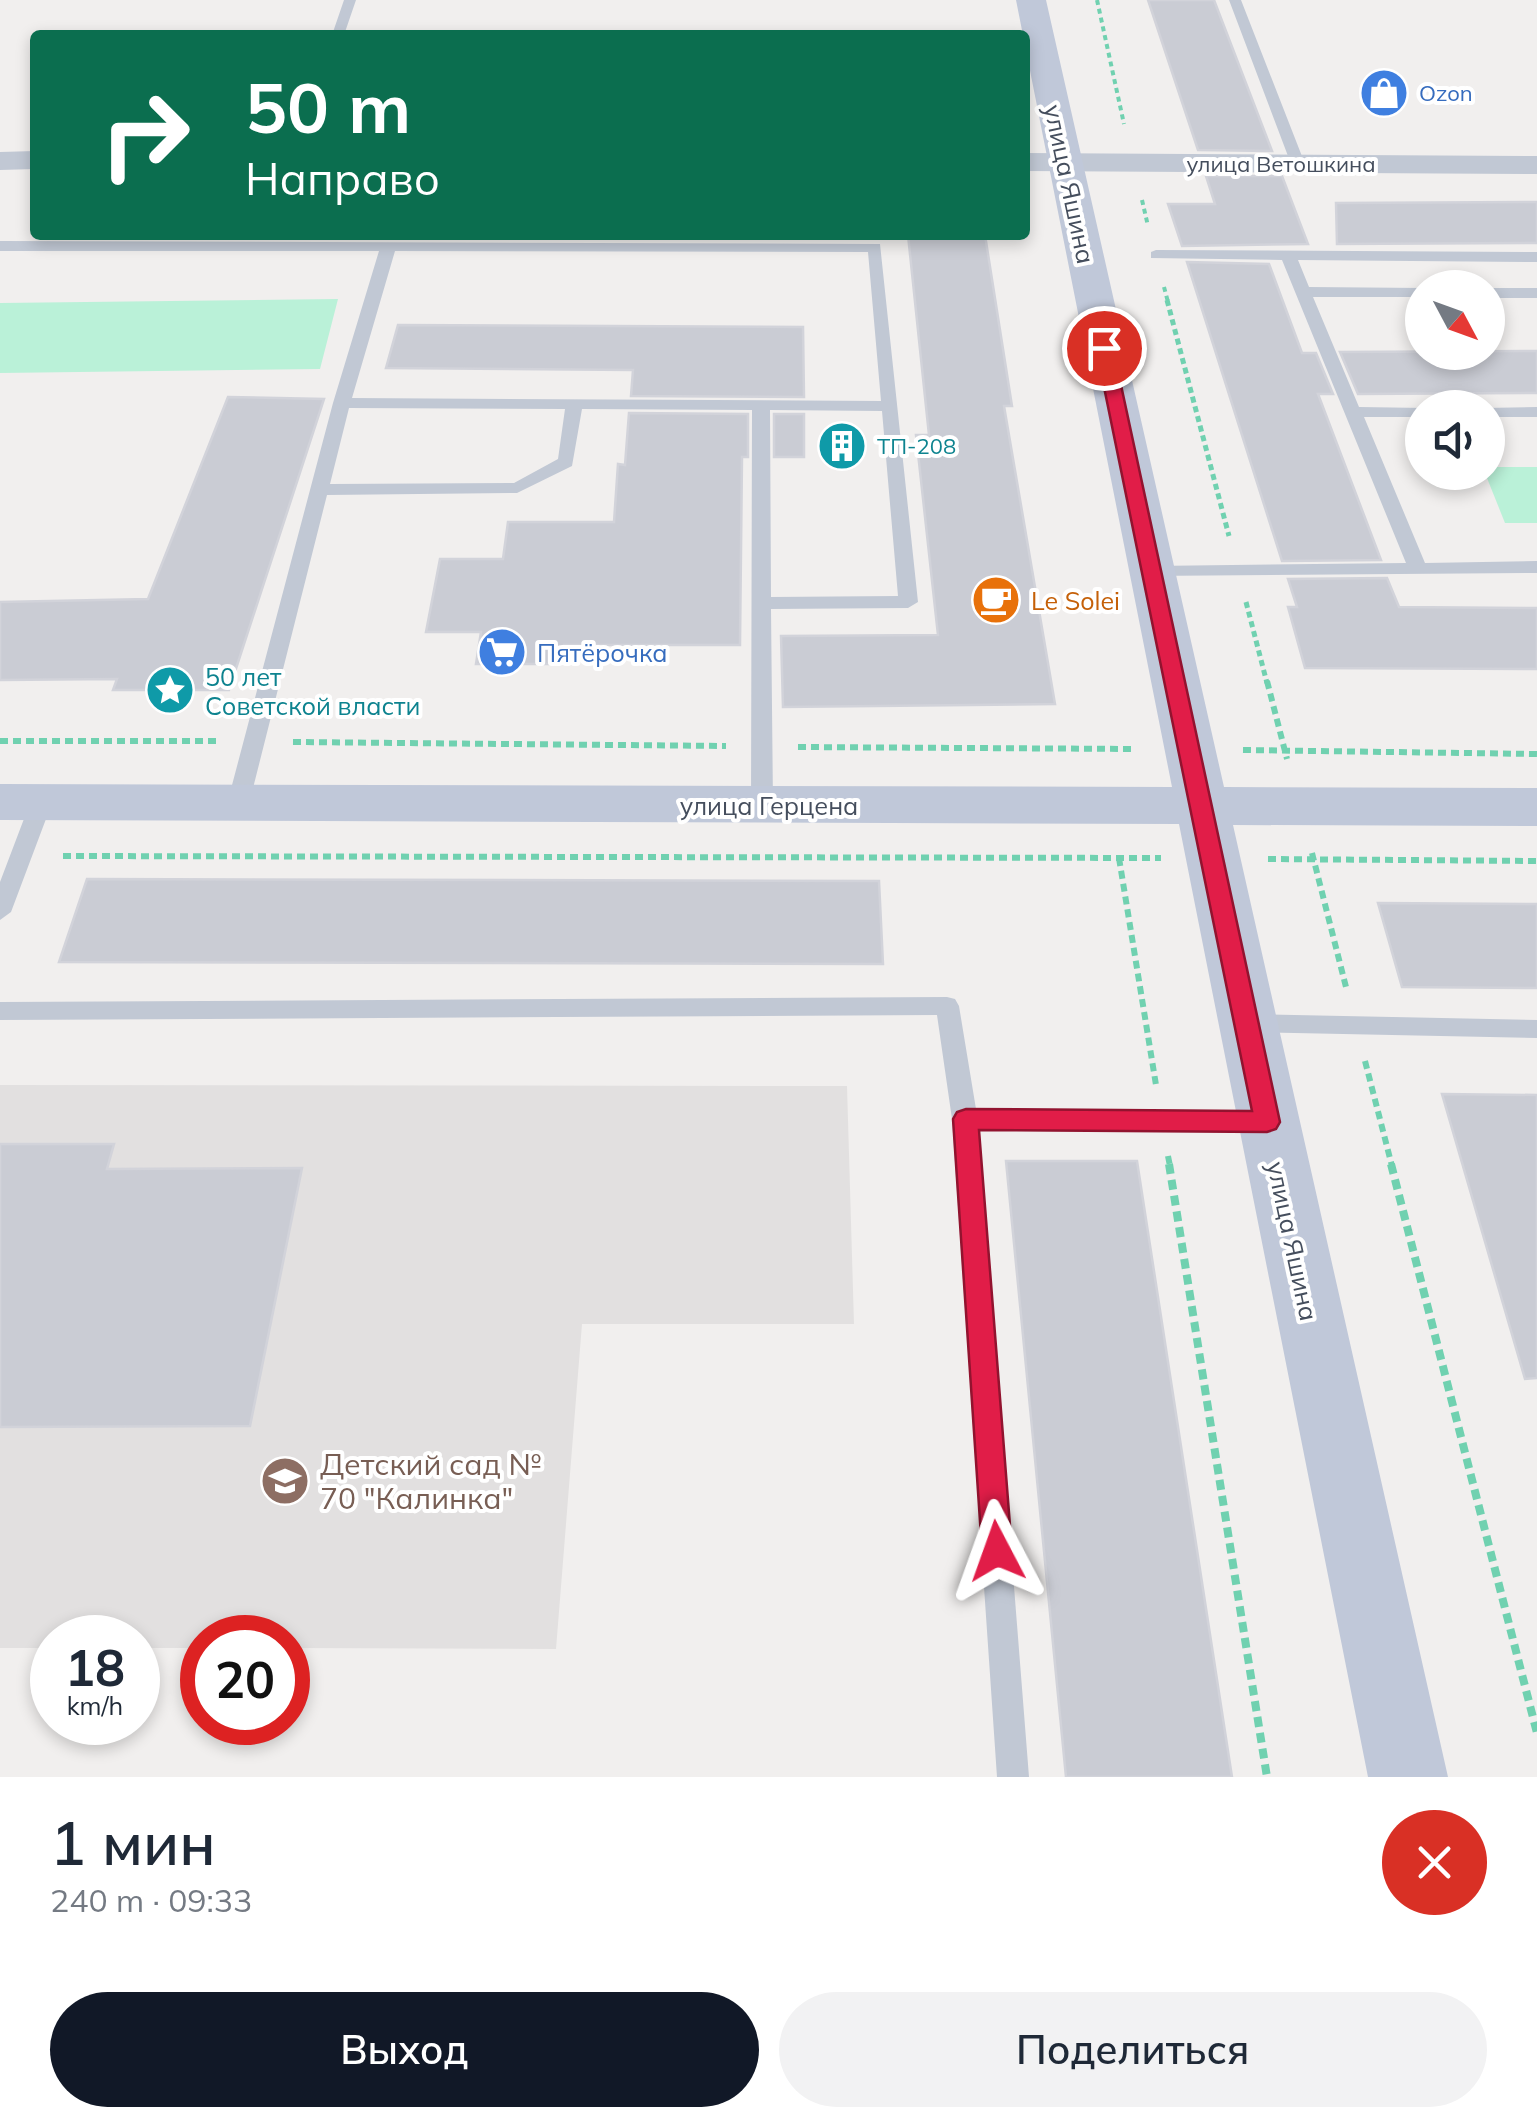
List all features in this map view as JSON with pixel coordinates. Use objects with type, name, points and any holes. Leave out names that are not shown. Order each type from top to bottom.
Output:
[{"type":"street","name":"улица Яшина","points":[[1031,0],[1045,162],[1152,572],[1408,1777]]},
{"type":"street","points":[[0,160],[30,160]]},
{"type":"street","name":"улица Ветошкина","points":[[1045,162],[1537,165]]},
{"type":"street","name":"улица Герцена","points":[[20,802],[762,805],[1207,832],[1300,806],[1537,807]]},
{"type":"lane","points":[[340,30],[350,0]]},
{"type":"lane","points":[[1236,0],[1298,164]]},
{"type":"lane","points":[[0,246],[388,248],[875,241],[908,602],[762,603]]},
{"type":"lane","points":[[238,804],[342,403],[388,248]]},
{"type":"lane","points":[[1156,255],[1531,257],[1537,281]]},
{"type":"lane","points":[[1288,256],[1418,568]]},
{"type":"lane","points":[[1303,292],[1405,292]]},
{"type":"lane","points":[[1505,292],[1537,293]]},
{"type":"lane","points":[[342,403],[890,406]]},
{"type":"lane","points":[[320,490],[517,488],[566,462],[574,404]]},
{"type":"lane","points":[[760,406],[762,805]]},
{"type":"lane","points":[[1352,412],[1405,412]]},
{"type":"lane","points":[[1505,412],[1537,412]]},
{"type":"lane","points":[[1152,572],[1537,567]]},
{"type":"lane","points":[[0,912],[21,856],[20,802]]},
{"type":"lane","points":[[0,1011],[947,1006],[966,1119],[1013,1777]]},
{"type":"lane","points":[[1246,1023],[1537,1030]]},
{"type":"lane","points":[[966,1119],[1267,1122]]},
{"type":"path","points":[[1098,0],[1132,163],[1537,1733]]},
{"type":"path","points":[[21,856],[1119,858],[1207,832],[1314,859],[1537,860]]},
{"type":"path","points":[[1119,858],[1267,1777]]},
{"type":"shaded area","name":"Детский сад № 70 \"Калинка\"","points":[[0,1085],[847,1086],[854,1324],[582,1324],[556,1649],[310,1648],[310,1615],[180,1615],[180,1648],[160,1648],[160,1615],[30,1615],[30,1648],[0,1648]]},
{"type":"green space","points":[[338,299],[320,369],[0,373],[0,303]]},
{"type":"green space","points":[[1505,467],[1537,467],[1537,523],[1505,523],[1492,490],[1505,490]]},
{"type":"building","points":[[1148,0],[1214,0],[1272,151],[1198,150]]},
{"type":"building","points":[[1206,176],[1282,176],[1308,244],[1182,246],[1168,204],[1215,204]]},
{"type":"building","points":[[1537,202],[1537,243],[1337,244],[1336,203]]},
{"type":"building","points":[[909,240],[986,240],[1012,406],[1004,406],[1055,704],[783,707],[781,636],[938,635],[916,435],[929,435]]},
{"type":"building","points":[[1187,262],[1269,264],[1302,353],[1316,353],[1333,394],[1318,394],[1381,560],[1282,561]]},
{"type":"building","points":[[398,325],[803,327],[804,397],[631,396],[633,370],[386,368]]},
{"type":"building","points":[[1505,351],[1537,351],[1537,393],[1405,390],[1405,394],[1358,394],[1340,352],[1405,352],[1405,370],[1505,370]]},
{"type":"building","points":[[228,397],[324,399],[229,690],[113,690],[117,679],[0,680],[0,602],[148,599]]},
{"type":"building","points":[[629,413],[748,414],[748,457],[742,457],[740,645],[564,645],[561,664],[476,664],[481,632],[426,632],[440,559],[503,559],[508,522],[614,522],[618,464],[625,465]]},
{"type":"building","points":[[774,414],[804,414],[804,457],[774,457]]},
{"type":"building","points":[[1387,578],[1399,607],[1537,608],[1537,669],[1305,668],[1288,607],[1297,607],[1288,579]]},
{"type":"building","points":[[87,879],[879,881],[883,964],[59,962]]},
{"type":"building","points":[[1378,903],[1537,904],[1537,988],[1402,987]]},
{"type":"building","points":[[1442,1094],[1537,1095],[1537,1378],[1525,1379]]},
{"type":"building","points":[[0,1144],[114,1144],[107,1169],[302,1168],[250,1426],[0,1427]]},
{"type":"building","points":[[1006,1161],[1137,1161],[1232,1777],[1066,1777]]},
{"type":"place","name":"Ozon","points":[[1384,93]]},
{"type":"place","name":"ТП-208","points":[[842,446]]},
{"type":"place","name":"Le Solei","points":[[996,600]]},
{"type":"place","name":"Пятёрочка","points":[[502,652]]},
{"type":"place","name":"50 лет Советской власти","points":[[170,690]]},
{"type":"place","name":"Детский сад № 70 \"Калинка\"","points":[[285,1481]]},
{"type":"route","points":[[997,1551],[966,1119],[1267,1122],[1104,348]]}]
